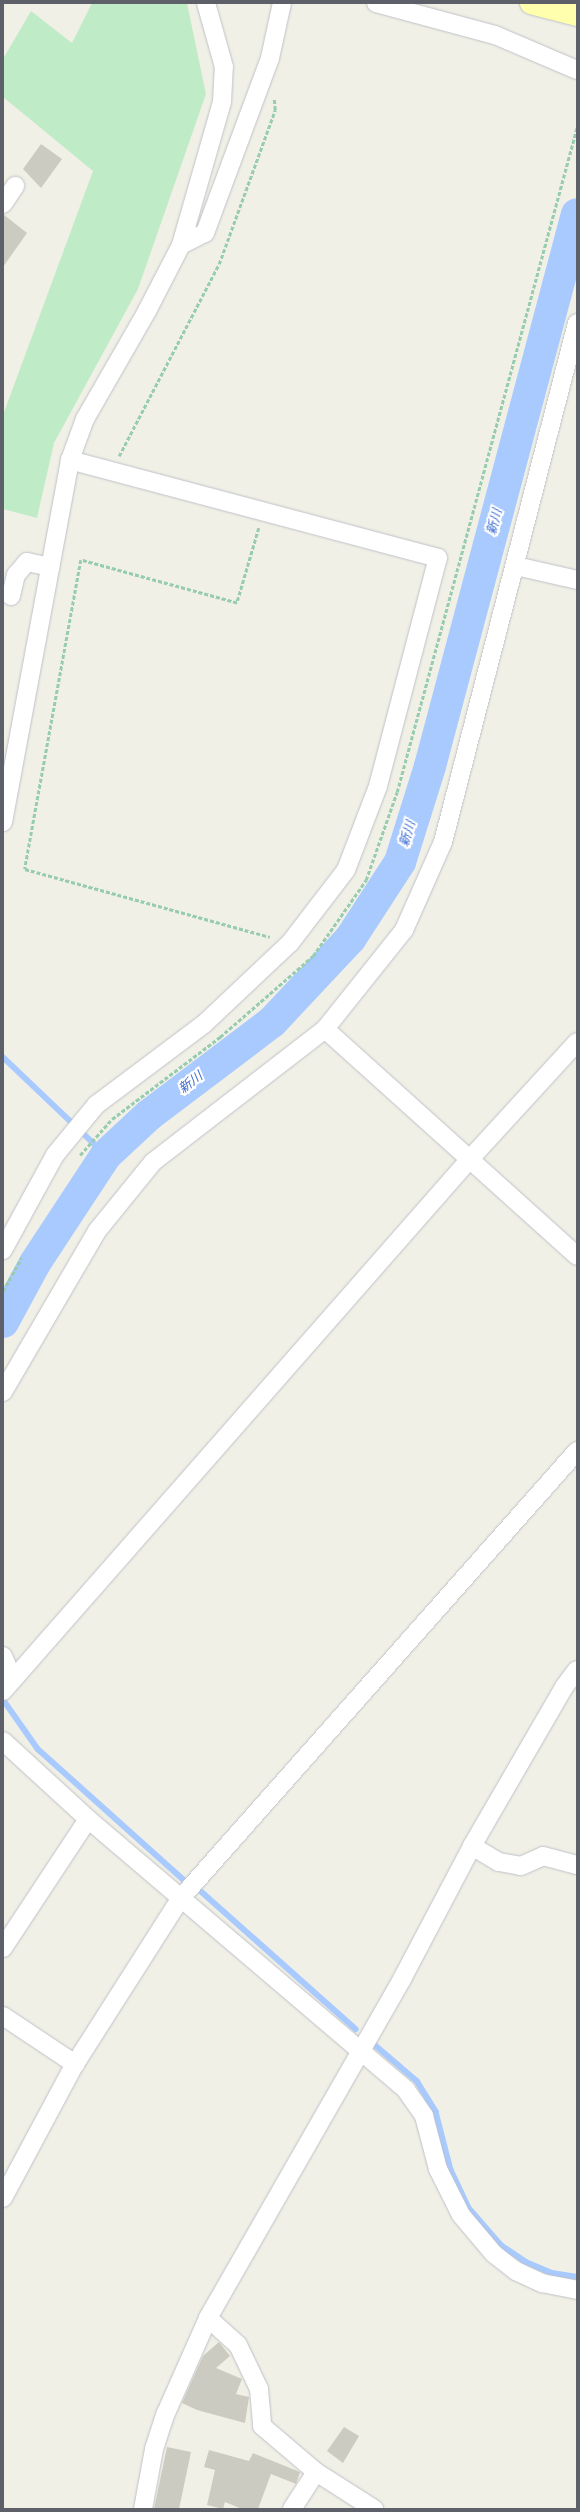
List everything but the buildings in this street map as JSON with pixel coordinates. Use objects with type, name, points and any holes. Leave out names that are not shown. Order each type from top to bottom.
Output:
[{"type":"main road","points":[[531,3],[577,15]]},
{"type":"street","points":[[3,822],[70,460],[85,419],[147,311],[180,245],[222,102],[224,67],[206,3]]},
{"type":"street","points":[[180,245],[205,233],[270,58],[282,3]]},
{"type":"street","points":[[376,3],[495,35],[577,70]]},
{"type":"street","points":[[3,204],[15,186]]},
{"type":"street","points":[[3,1392],[97,1231],[153,1162],[325,1029],[404,930],[443,842],[516,566],[577,323]]},
{"type":"street","points":[[3,1250],[55,1155],[96,1105],[204,1024],[290,943],[346,870],[378,786],[438,558],[70,460]]},
{"type":"street","points":[[11,596],[16,575],[27,562],[50,567]]},
{"type":"street","points":[[516,566],[577,580]]},
{"type":"street","points":[[325,1029],[577,1256]]},
{"type":"street","points":[[8,1685],[469,1160],[577,1042]]},
{"type":"street","points":[[3,2198],[75,2064],[180,1899],[577,1450]]},
{"type":"street","points":[[3,1656],[8,1685]]},
{"type":"street","points":[[143,2509],[154,2450],[166,2413],[208,2318],[361,2052],[472,1846],[564,1687],[577,1670]]},
{"type":"street","points":[[3,1741],[88,1819],[180,1899],[406,2090],[424,2116],[438,2169],[460,2215],[494,2254],[516,2271],[542,2283],[577,2290]]},
{"type":"street","points":[[3,1948],[88,1819]]},
{"type":"street","points":[[472,1846],[499,1862],[520,1866],[543,1856],[577,1865]]},
{"type":"street","points":[[3,2016],[75,2064]]},
{"type":"street","points":[[208,2318],[238,2345],[259,2389],[262,2426],[316,2472],[374,2509]]},
{"type":"street","points":[[292,2509],[316,2472]]},
{"type":"path","points":[[111,470],[219,264],[275,110],[274,95]]},
{"type":"path","points":[[77,1159],[112,1119],[220,1037],[313,956],[366,880],[398,792],[577,127]]},
{"type":"path","points":[[264,511],[237,603],[81,560],[25,869],[290,943]]},
{"type":"path","points":[[3,1291],[25,1251]]},
{"type":"green space","points":[[92,3],[187,3],[206,94],[138,289],[54,443],[37,518],[3,509],[3,415],[93,171],[3,97],[3,59],[31,11],[72,43]]},
{"type":"waterway","name":"新川","points":[[3,1322],[35,1263],[106,1155],[149,1115],[272,1022],[350,939],[400,862],[430,766],[577,214]]},
{"type":"waterway","points":[[3,1057],[106,1155]]},
{"type":"waterway","points":[[5,1702],[38,1749],[183,1879]]},
{"type":"waterway","points":[[202,1892],[356,2029]]},
{"type":"waterway","points":[[374,2044],[417,2081],[436,2112],[451,2170],[469,2208],[501,2245],[526,2262],[552,2273],[577,2277]]}]
